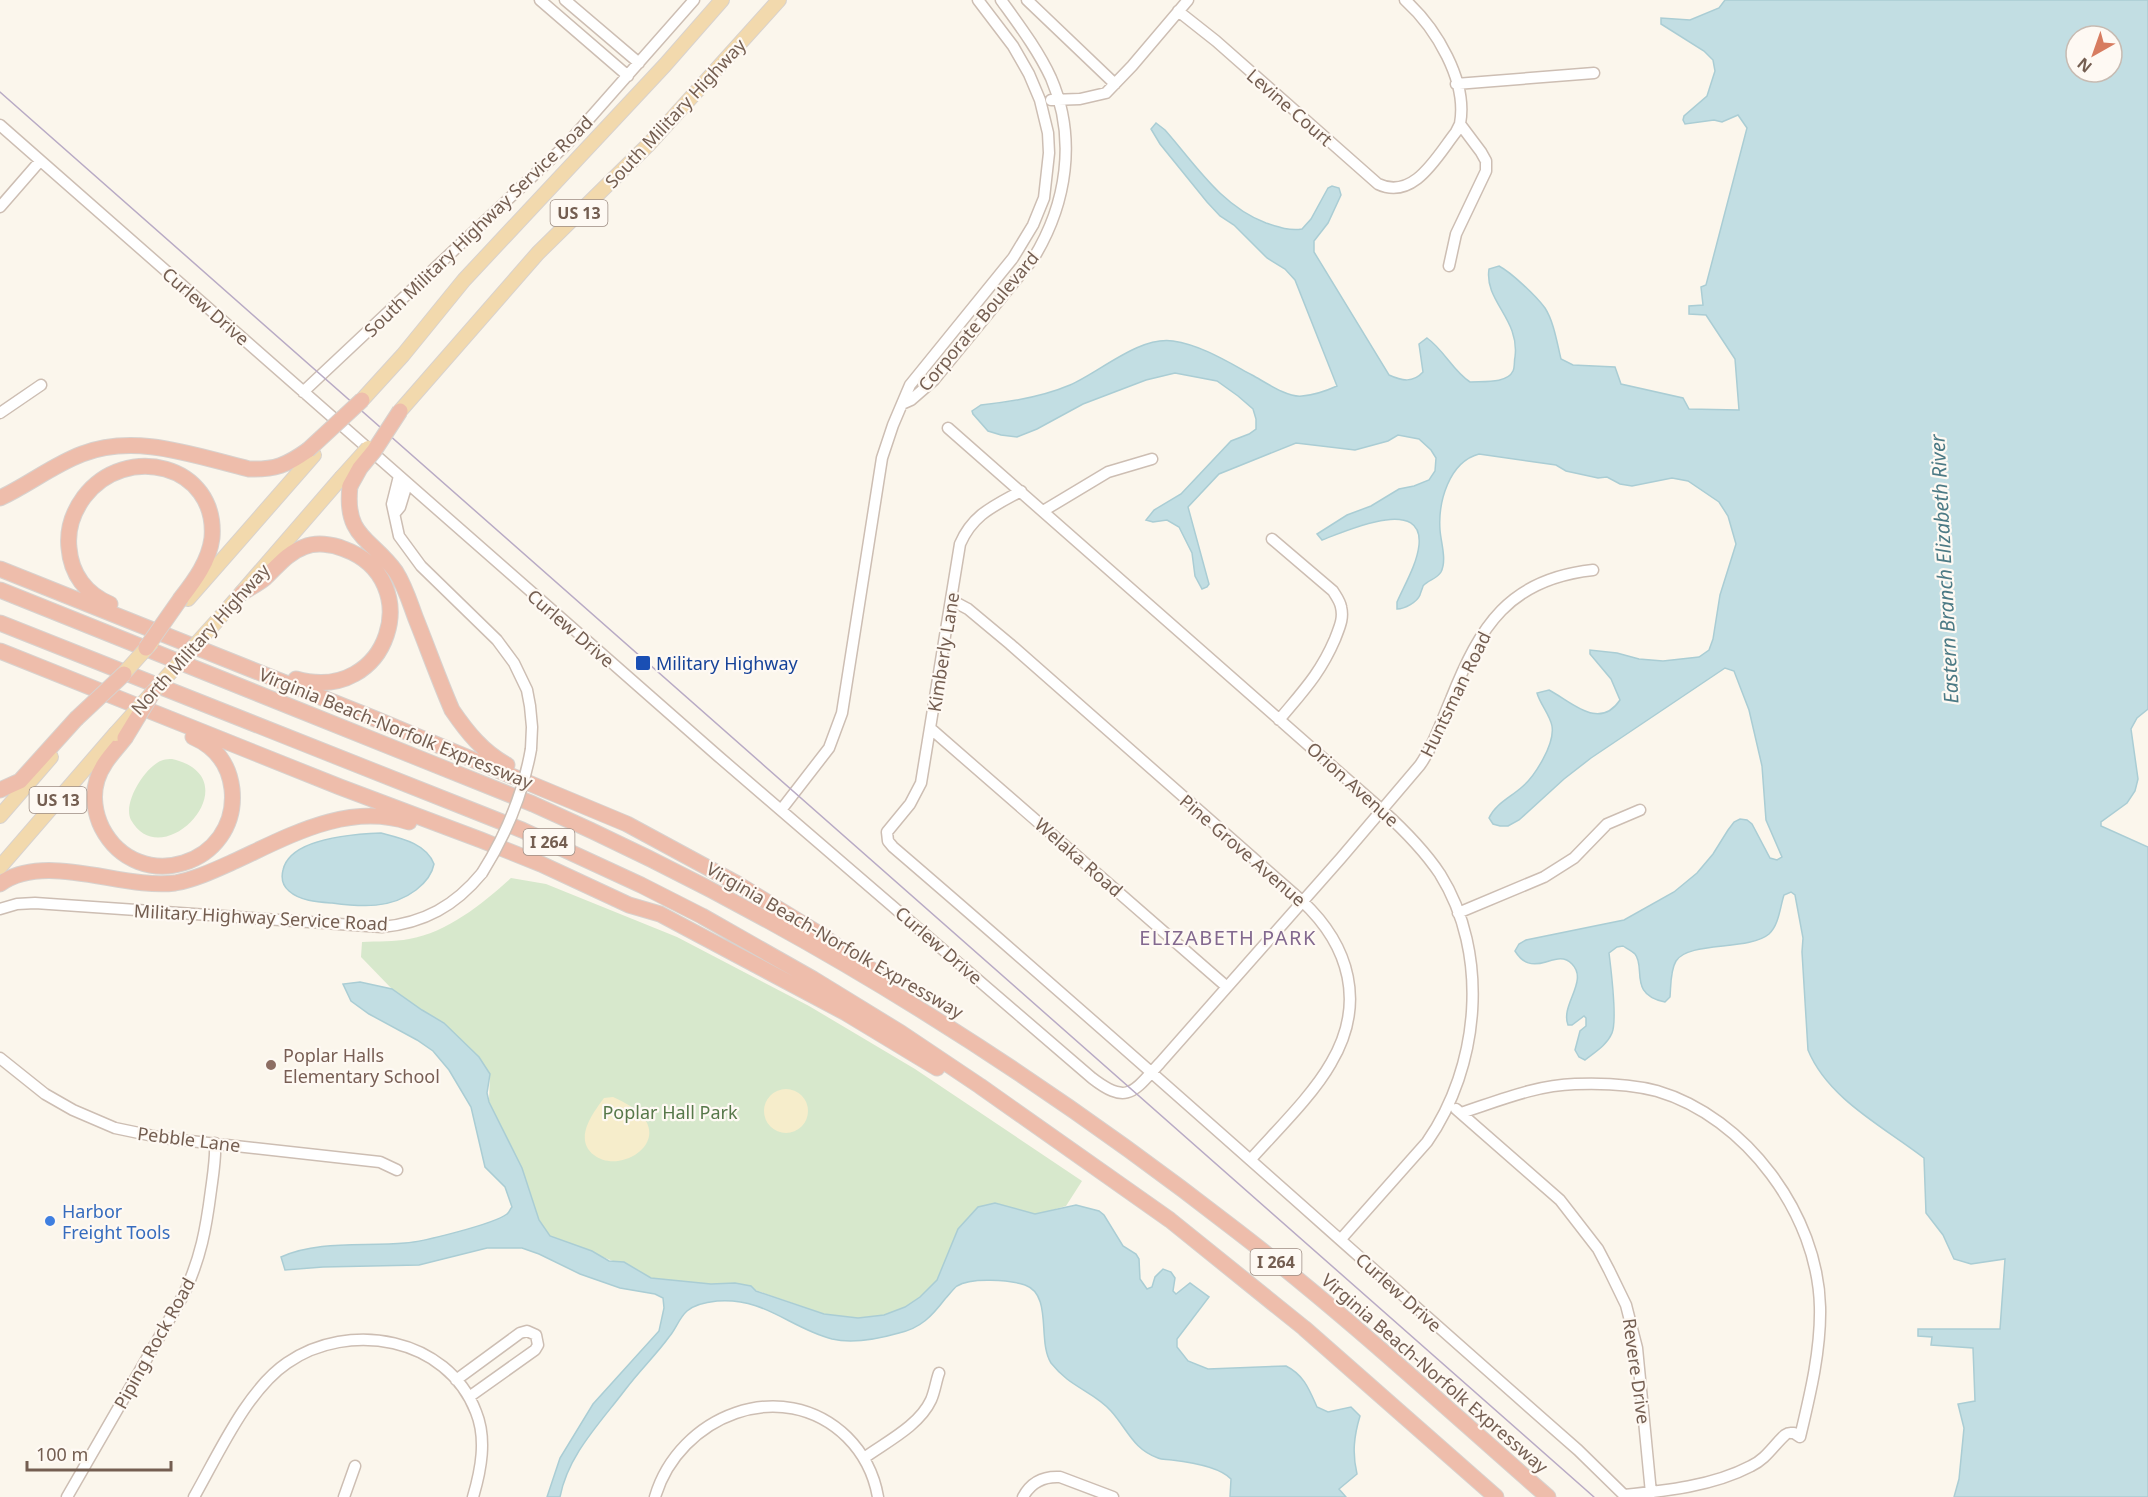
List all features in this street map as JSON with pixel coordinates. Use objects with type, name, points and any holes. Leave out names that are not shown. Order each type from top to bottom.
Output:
[{"type":"highway","points":[[0,498],[79,455],[112,446],[150,447],[249,469],[282,467],[311,453],[362,400]]},
{"type":"highway","points":[[404,406],[374,451],[346,482],[354,523],[362,538],[387,561],[403,585],[445,694],[462,724],[486,752],[576,801]]},
{"type":"highway","points":[[146,648],[184,599],[195,579],[209,550],[212,523],[203,497],[186,479],[158,466],[131,466],[109,474],[89,490],[75,512],[69,539],[72,564],[81,583],[94,596],[182,641]]},
{"type":"highway","points":[[238,663],[310,683],[337,681],[358,673],[376,657],[387,636],[390,621],[388,596],[377,573],[361,557],[339,547],[326,545],[304,547],[282,560],[264,579],[242,593]]},
{"type":"highway","points":[[0,569],[238,663],[627,824],[779,908],[870,967],[949,1028]]},
{"type":"highway","name":"Virginia Beach-Norfolk Expressway","points":[[0,590],[369,737],[614,840],[765,918],[949,1028],[1084,1117],[1238,1232],[1378,1347],[1548,1497]]},
{"type":"highway","name":"I 264","points":[[0,623],[522,830],[641,885],[856,1004],[980,1086],[1170,1220],[1313,1335],[1496,1497]]},
{"type":"highway","points":[[0,651],[340,787],[481,840],[629,905],[660,914],[846,1014],[1058,1141]]},
{"type":"highway","points":[[0,661],[80,683]]},
{"type":"highway","points":[[0,790],[20,781],[124,674]]},
{"type":"highway","points":[[124,701],[203,742],[214,750],[227,768],[232,792],[229,817],[216,841],[200,856],[178,865],[146,865],[124,855],[107,838],[96,810],[95,788],[103,765],[120,736],[153,692]]},
{"type":"highway","points":[[0,885],[20,874],[44,871],[141,882],[181,882],[205,875],[305,828],[358,816],[398,818],[421,826],[481,840]]},
{"type":"main road","name":"US 13","points":[[362,400],[403,355],[464,280],[665,65],[722,0]]},
{"type":"main road","name":"South Military Highway","points":[[404,406],[538,253],[650,143],[779,0]]},
{"type":"main road","points":[[754,29],[786,0]]},
{"type":"main road","name":"North Military Highway","points":[[184,599],[311,453]]},
{"type":"main road","name":"North Military Highway","points":[[153,692],[346,482]]},
{"type":"main road","name":"North Military Highway","points":[[124,674],[146,648]]},
{"type":"main road","name":"US 13","points":[[0,816],[79,720]]},
{"type":"main road","name":"US 13","points":[[0,867],[120,736]]},
{"type":"street","points":[[540,0],[628,76]]},
{"type":"street","points":[[565,0],[639,63]]},
{"type":"street","name":"South Military Highway Service Road","points":[[303,392],[567,144],[694,0]]},
{"type":"street","name":"Corporate Boulevard","points":[[781,810],[822,759],[836,734],[842,713],[882,458],[910,385],[1012,258],[1039,213],[1044,198],[1049,153],[1048,133],[1040,100],[1013,46],[978,0]]},
{"type":"street","name":"Corporate Boulevard","points":[[903,404],[934,380],[1033,259],[1044,242],[1054,218],[1064,184],[1066,135],[1051,78],[1037,52],[1000,0]]},
{"type":"street","points":[[1027,0],[1114,84]]},
{"type":"street","points":[[1040,100],[1094,97],[1106,93],[1188,0]]},
{"type":"street","points":[[1410,1],[1434,32],[1455,74],[1461,105],[1460,124],[1486,161],[1486,171],[1459,227],[1449,266]]},
{"type":"street","name":"Levine Court","points":[[1178,11],[1216,41],[1378,184],[1391,189],[1407,186],[1422,174],[1460,124]]},
{"type":"street","points":[[570,26],[580,13]]},
{"type":"street","points":[[1456,84],[1594,73]]},
{"type":"street","name":"Curlew Drive","points":[[0,125],[781,810],[1103,1087],[1125,1094],[1134,1090],[1151,1072]]},
{"type":"street","points":[[0,207],[40,161]]},
{"type":"street","points":[[0,413],[41,385]]},
{"type":"street","name":"Orion Avenue","points":[[948,428],[1407,833],[1439,874],[1458,913],[1470,958],[1473,1007],[1468,1046],[1450,1102],[1427,1142],[1341,1239]]},
{"type":"street","points":[[1043,511],[1108,472],[1152,459]]},
{"type":"street","name":"Military Highway Service Road","points":[[0,909],[17,904],[34,903],[382,927],[413,922],[429,916],[463,894],[482,873],[494,854],[513,813],[531,749],[531,706],[527,690],[514,663],[497,640],[449,595],[415,559],[399,537],[392,504],[403,480]]},
{"type":"street","name":"Kimberly Lane","points":[[887,832],[916,794],[921,783],[960,544],[965,531],[980,515],[1021,491]]},
{"type":"street","points":[[1272,539],[1333,591],[1339,600],[1342,615],[1341,624],[1318,674],[1280,720]]},
{"type":"street","name":"Huntsman Road","points":[[1151,1072],[1420,765],[1430,750],[1474,648],[1498,613],[1526,589],[1562,575],[1593,570]]},
{"type":"street","name":"Pine Grove Avenue","points":[[951,600],[968,609],[1010,644],[1302,901],[1323,923],[1341,953],[1349,980],[1349,1015],[1346,1032],[1331,1064],[1320,1080],[1251,1159]]},
{"type":"street","name":"Welaka Road","points":[[930,728],[1227,987]]},
{"type":"street","points":[[1458,913],[1544,877],[1574,858],[1607,824],[1641,810]]},
{"type":"street","name":"Curlew Drive","points":[[887,832],[888,841],[893,847],[1251,1159],[1578,1450],[1624,1495],[1651,1493],[1740,1472],[1764,1458],[1786,1434],[1794,1433],[1800,1437],[1811,1388],[1820,1326],[1818,1285],[1810,1250],[1798,1218],[1773,1176],[1745,1144],[1692,1106],[1656,1091],[1596,1084],[1551,1086],[1461,1113]]},
{"type":"street","name":"Pebble Lane","points":[[0,1058],[45,1094],[94,1120],[152,1136],[380,1162],[397,1170]]},
{"type":"street","name":"Revere Drive","points":[[1450,1102],[1560,1200],[1598,1249],[1610,1270],[1626,1305],[1637,1348],[1651,1493]]},
{"type":"street","name":"Piping Rock Road","points":[[67,1497],[194,1273],[207,1224],[215,1143]]},
{"type":"street","points":[[456,1380],[520,1333],[527,1331],[536,1335],[538,1340],[535,1350],[469,1397]]},
{"type":"street","points":[[194,1497],[256,1393],[274,1373],[303,1354],[337,1342],[357,1339],[406,1346],[433,1359],[456,1380],[469,1397],[476,1411],[482,1441],[482,1457],[473,1497]]},
{"type":"street","points":[[864,1458],[897,1436],[920,1415],[932,1398],[939,1372]]},
{"type":"street","points":[[655,1497],[675,1456],[699,1432],[724,1416],[755,1408],[788,1407],[814,1414],[841,1432],[864,1458],[878,1497]]},
{"type":"street","points":[[344,1497],[355,1466]]},
{"type":"street","points":[[1023,1497],[1035,1482],[1051,1476],[1060,1477],[1113,1497]]},
{"type":"green space","points":[[172,759],[195,769],[205,785],[204,802],[194,818],[180,831],[162,837],[145,835],[131,820],[129,813],[133,795],[143,777],[156,763]]},
{"type":"green space","name":"Poplar Hall Park","points":[[511,878],[546,884],[677,937],[809,1006],[915,1069],[1082,1181],[1066,1206],[1045,1212],[1035,1214],[995,1203],[958,1229],[937,1280],[920,1297],[905,1307],[884,1315],[858,1318],[824,1314],[735,1283],[711,1284],[651,1278],[624,1262],[613,1261],[550,1236],[539,1220],[522,1168],[489,1102],[490,1074],[444,1023],[392,989],[361,957],[362,942],[403,940],[437,930],[464,916]]},
{"type":"sand","points":[[786,1089],[795,1090],[802,1095],[807,1102],[807,1120],[802,1127],[795,1132],[786,1133],[777,1132],[770,1127],[765,1120],[764,1111],[765,1102],[770,1095],[777,1090]]},
{"type":"sand","points":[[613,1097],[640,1113],[649,1131],[648,1141],[642,1149],[624,1160],[614,1161],[603,1160],[594,1155],[588,1149],[585,1141],[590,1118],[604,1098]]},
{"type":"water","name":"Eastern Branch Elizabeth River","points":[[1725,0],[2148,0],[2148,709],[2137,718],[2131,729],[2138,779],[2135,791],[2127,803],[2101,822],[2101,826],[2148,847],[2148,1497],[1954,1497],[1959,1479],[1964,1428],[1958,1404],[1975,1401],[1973,1348],[1931,1345],[1932,1337],[1918,1336],[1918,1329],[2000,1329],[2005,1259],[1971,1264],[1954,1259],[1943,1235],[1926,1213],[1924,1158],[1843,1098],[1817,1067],[1808,1050],[1803,938],[1795,895],[1791,892],[1784,895],[1775,926],[1769,934],[1760,939],[1748,943],[1705,948],[1683,955],[1674,965],[1670,997],[1665,1002],[1646,993],[1642,987],[1638,960],[1634,953],[1623,946],[1609,953],[1614,1007],[1612,1033],[1604,1045],[1585,1060],[1579,1057],[1575,1050],[1580,1031],[1586,1026],[1586,1018],[1584,1016],[1572,1025],[1568,1025],[1568,1009],[1577,978],[1572,964],[1563,959],[1536,964],[1528,963],[1521,959],[1515,951],[1519,944],[1526,940],[1624,920],[1674,892],[1697,873],[1734,822],[1740,819],[1752,824],[1770,858],[1777,860],[1782,857],[1766,820],[1762,766],[1749,710],[1734,671],[1725,668],[1591,758],[1519,820],[1508,826],[1500,826],[1493,824],[1489,818],[1499,805],[1527,782],[1538,768],[1547,750],[1552,726],[1537,693],[1549,690],[1576,707],[1594,714],[1612,709],[1620,700],[1611,679],[1590,654],[1590,650],[1663,661],[1699,657],[1709,650],[1720,595],[1736,544],[1728,516],[1719,502],[1688,481],[1672,478],[1632,486],[1620,484],[1607,477],[1598,478],[1566,471],[1556,465],[1479,454],[1460,465],[1453,474],[1444,496],[1440,519],[1444,557],[1441,572],[1423,586],[1414,603],[1397,609],[1397,602],[1413,567],[1419,545],[1417,530],[1409,522],[1396,519],[1380,521],[1322,540],[1317,534],[1347,515],[1371,506],[1399,489],[1429,480],[1435,471],[1436,458],[1419,439],[1398,435],[1388,441],[1355,450],[1296,443],[1219,474],[1188,507],[1209,584],[1202,589],[1195,576],[1192,553],[1179,527],[1167,520],[1153,522],[1146,520],[1154,510],[1181,494],[1231,441],[1256,429],[1253,409],[1238,396],[1217,381],[1175,373],[1146,380],[1083,404],[1017,437],[988,431],[972,411],[981,405],[1026,398],[1070,385],[1133,349],[1160,341],[1183,343],[1204,350],[1290,395],[1311,395],[1337,386],[1295,280],[1285,269],[1267,258],[1207,202],[1160,144],[1151,129],[1156,123],[1165,130],[1222,195],[1250,216],[1266,223],[1288,229],[1302,229],[1311,219],[1328,188],[1332,186],[1339,188],[1341,195],[1328,223],[1314,241],[1314,252],[1389,375],[1407,380],[1419,376],[1423,372],[1419,344],[1427,338],[1470,382],[1500,380],[1510,375],[1514,368],[1515,344],[1508,321],[1496,301],[1489,280],[1489,269],[1499,266],[1524,285],[1545,308],[1553,326],[1561,359],[1573,365],[1615,367],[1621,384],[1683,398],[1689,409],[1739,410],[1735,359],[1706,315],[1689,314],[1689,306],[1703,305],[1701,287],[1706,285],[1747,128],[1738,115],[1722,122],[1714,120],[1685,124],[1684,116],[1707,96],[1715,71],[1713,60],[1704,51],[1661,24],[1661,18],[1690,20],[1719,8]]},
{"type":"water","points":[[381,833],[419,846],[434,864],[425,882],[397,901],[376,905],[354,905],[315,901],[293,894],[283,884],[283,870],[288,859],[310,844],[340,837]]},
{"type":"water","points":[[360,982],[392,989],[444,1023],[479,1057],[490,1074],[487,1093],[489,1102],[522,1168],[539,1220],[550,1236],[592,1251],[609,1261],[624,1262],[651,1278],[751,1286],[756,1291],[824,1314],[858,1318],[884,1315],[905,1307],[920,1297],[937,1280],[958,1229],[978,1207],[995,1203],[1035,1214],[1076,1205],[1099,1211],[1104,1215],[1123,1246],[1136,1254],[1139,1259],[1140,1279],[1147,1289],[1152,1287],[1155,1277],[1163,1269],[1171,1272],[1175,1278],[1173,1291],[1176,1294],[1190,1283],[1209,1297],[1177,1339],[1177,1347],[1188,1361],[1208,1369],[1286,1366],[1302,1378],[1317,1407],[1328,1412],[1351,1407],[1360,1416],[1354,1445],[1357,1474],[1339,1489],[1346,1497],[1230,1497],[1231,1479],[1219,1471],[1195,1463],[1161,1459],[1142,1450],[1106,1406],[1067,1379],[1051,1363],[1045,1343],[1042,1308],[1034,1290],[1018,1283],[991,1280],[971,1281],[957,1286],[931,1316],[914,1328],[866,1340],[832,1339],[763,1308],[734,1301],[717,1301],[694,1307],[684,1314],[664,1344],[586,1440],[570,1467],[560,1497],[547,1497],[560,1458],[593,1404],[659,1331],[664,1308],[663,1298],[655,1294],[620,1288],[580,1274],[522,1248],[487,1248],[419,1265],[285,1270],[281,1257],[296,1252],[326,1246],[405,1243],[426,1239],[488,1223],[507,1214],[512,1207],[505,1187],[485,1167],[471,1107],[449,1070],[433,1051],[351,1001],[343,984]]},
{"type":"tram line","points":[[0,92],[1594,1497]]},
{"type":"place","name":"Military Highway","points":[[643,663]]},
{"type":"place","name":"Poplar Halls Elementary School","points":[[271,1065]]},
{"type":"place","name":"Harbor Freight Tools","points":[[50,1221]]},
{"type":"district","name":"ELIZABETH PARK","points":[[1228,937]]}]
